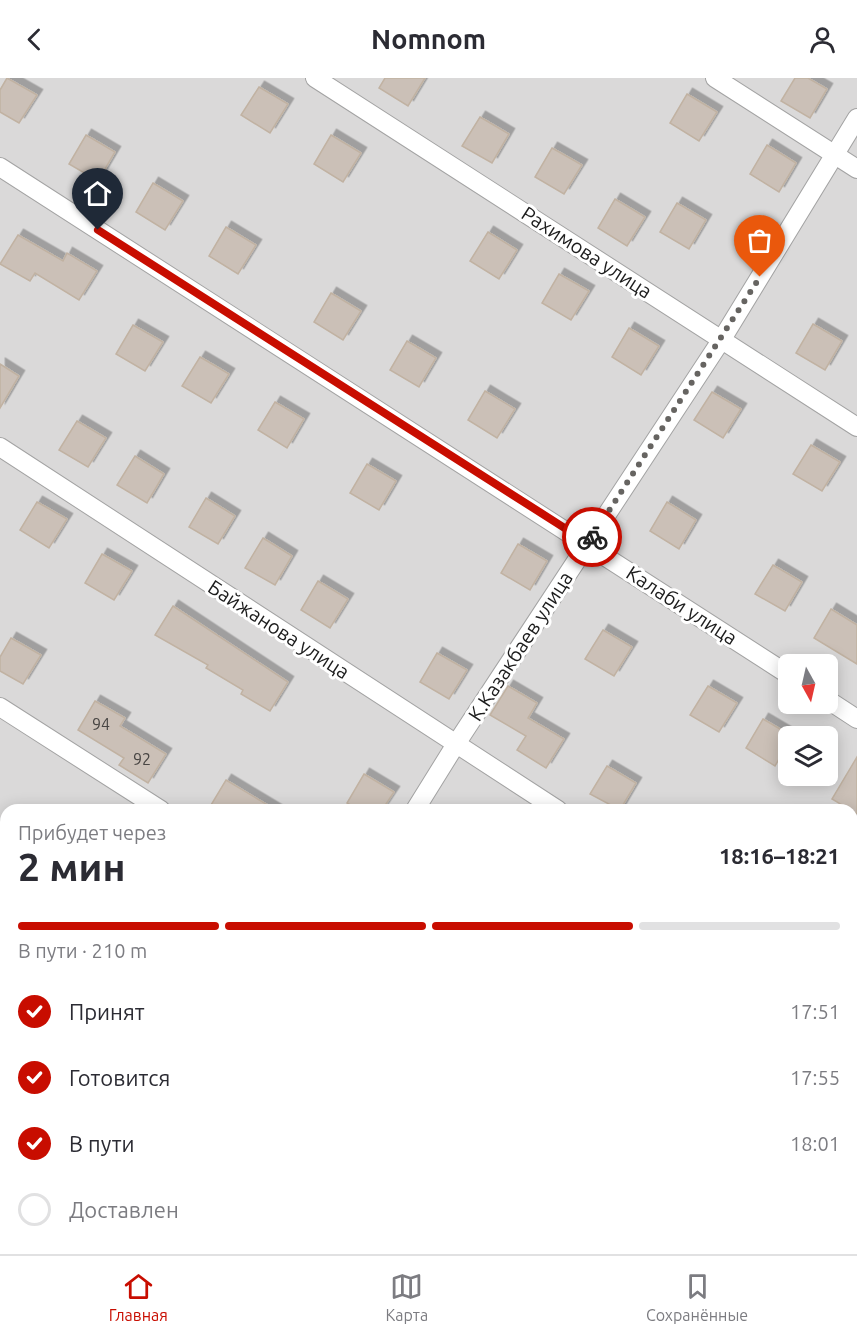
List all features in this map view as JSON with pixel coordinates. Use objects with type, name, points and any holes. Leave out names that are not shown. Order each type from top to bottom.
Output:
[{"type":"street","name":"Рахимова улица","points":[[315,78],[857,427]]},
{"type":"street","points":[[715,78],[857,169]]},
{"type":"street","name":"К.Казакбаев улица","points":[[419,804],[722,339],[857,118]]},
{"type":"street","name":"Калаби улица","points":[[0,167],[588,543],[778,668]]},
{"type":"street","name":"Байжанова улица","points":[[0,447],[549,804]]},
{"type":"street","points":[[0,707],[152,804]]},
{"type":"street","points":[[838,707],[857,719]]},
{"type":"shaded area","points":[[0,78],[857,78],[857,804],[0,804]]},
{"type":"building","points":[[7,78],[37,95],[19,123],[0,112],[0,90]]},
{"type":"building","points":[[385,78],[425,78],[408,106],[379,88]]},
{"type":"building","points":[[795,78],[808,78],[827,89],[810,118],[781,101]]},
{"type":"building","points":[[259,87],[288,104],[270,133],[241,115]]},
{"type":"building","points":[[687,94],[717,112],[699,141],[670,123]]},
{"type":"building","points":[[480,117],[509,134],[492,163],[462,146]]},
{"type":"building","points":[[86,135],[115,152],[98,181],[69,164]]},
{"type":"building","points":[[331,135],[361,153],[343,182],[314,164]]},
{"type":"building","points":[[767,145],[796,163],[779,192],[750,174]]},
{"type":"building","points":[[552,148],[582,165],[564,194],[535,177]]},
{"type":"building","points":[[153,183],[183,201],[165,230],[136,212]]},
{"type":"building","points":[[615,199],[645,217],[627,246],[598,228]]},
{"type":"building","points":[[677,203],[706,220],[689,249],[660,232]]},
{"type":"building","points":[[226,227],[256,245],[238,274],[209,256]]},
{"type":"building","points":[[488,232],[517,250],[499,279],[470,261]]},
{"type":"building","points":[[18,235],[63,261],[67,253],[97,271],[79,300],[35,273],[30,281],[0,264]]},
{"type":"building","points":[[559,274],[589,291],[571,320],[542,303]]},
{"type":"building","points":[[331,293],[361,311],[343,340],[314,322]]},
{"type":"building","points":[[813,324],[842,341],[825,370],[796,353]]},
{"type":"building","points":[[133,325],[163,342],[145,371],[116,354]]},
{"type":"building","points":[[629,328],[659,346],[641,375],[612,357]]},
{"type":"building","points":[[407,341],[436,358],[419,387],[390,370]]},
{"type":"building","points":[[200,357],[229,374],[211,403],[182,386]]},
{"type":"building","points":[[0,364],[19,376],[0,408]]},
{"type":"building","points":[[485,391],[515,409],[497,438],[468,420]]},
{"type":"building","points":[[712,392],[741,409],[723,438],[694,420]]},
{"type":"building","points":[[275,402],[304,419],[287,448],[258,430]]},
{"type":"building","points":[[77,421],[106,438],[88,467],[59,450]]},
{"type":"building","points":[[811,445],[840,462],[822,491],[793,474]]},
{"type":"building","points":[[135,456],[164,474],[147,503],[117,485]]},
{"type":"building","points":[[367,464],[396,481],[379,510],[350,493]]},
{"type":"building","points":[[206,498],[235,516],[218,544],[189,527]]},
{"type":"building","points":[[37,502],[67,519],[49,548],[20,530]]},
{"type":"building","points":[[667,502],[696,520],[679,549],[650,531]]},
{"type":"building","points":[[263,538],[292,556],[275,585],[245,568]]},
{"type":"building","points":[[518,544],[547,561],[530,590],[501,573]]},
{"type":"building","points":[[102,554],[132,571],[114,600],[85,583]]},
{"type":"building","points":[[773,565],[802,582],[785,611],[755,594]]},
{"type":"building","points":[[318,581],[348,599],[330,628],[301,610]]},
{"type":"building","points":[[173,606],[288,682],[270,711],[241,694],[243,690],[206,668],[208,665],[155,635]]},
{"type":"building","points":[[831,609],[857,625],[857,664],[814,638]]},
{"type":"building","points":[[603,630],[632,647],[614,676],[585,659]]},
{"type":"building","points":[[11,638],[41,655],[23,684],[0,671],[0,657]]},
{"type":"building","points":[[437,653],[467,670],[449,699],[420,682]]},
{"type":"building","points":[[508,686],[537,703],[528,718],[564,739],[546,768],[517,750],[526,736],[490,715]]},
{"type":"building","points":[[708,686],[737,703],[719,732],[690,715]]},
{"type":"building","points":[[95,701],[125,718],[120,726],[166,754],[148,783],[119,765],[124,758],[78,730]]},
{"type":"building","points":[[763,719],[778,728],[778,761],[775,766],[746,748]]},
{"type":"building","points":[[857,757],[857,804],[840,804],[832,799]]},
{"type":"building","points":[[607,766],[636,783],[624,804],[609,804],[590,794]]},
{"type":"building","points":[[364,774],[394,792],[386,804],[347,803]]},
{"type":"building","points":[[226,780],[266,804],[212,804]]},
{"type":"way so far","points":[[592,537],[760,277]]},
{"type":"route","points":[[98,230],[588,543],[592,537]]}]
